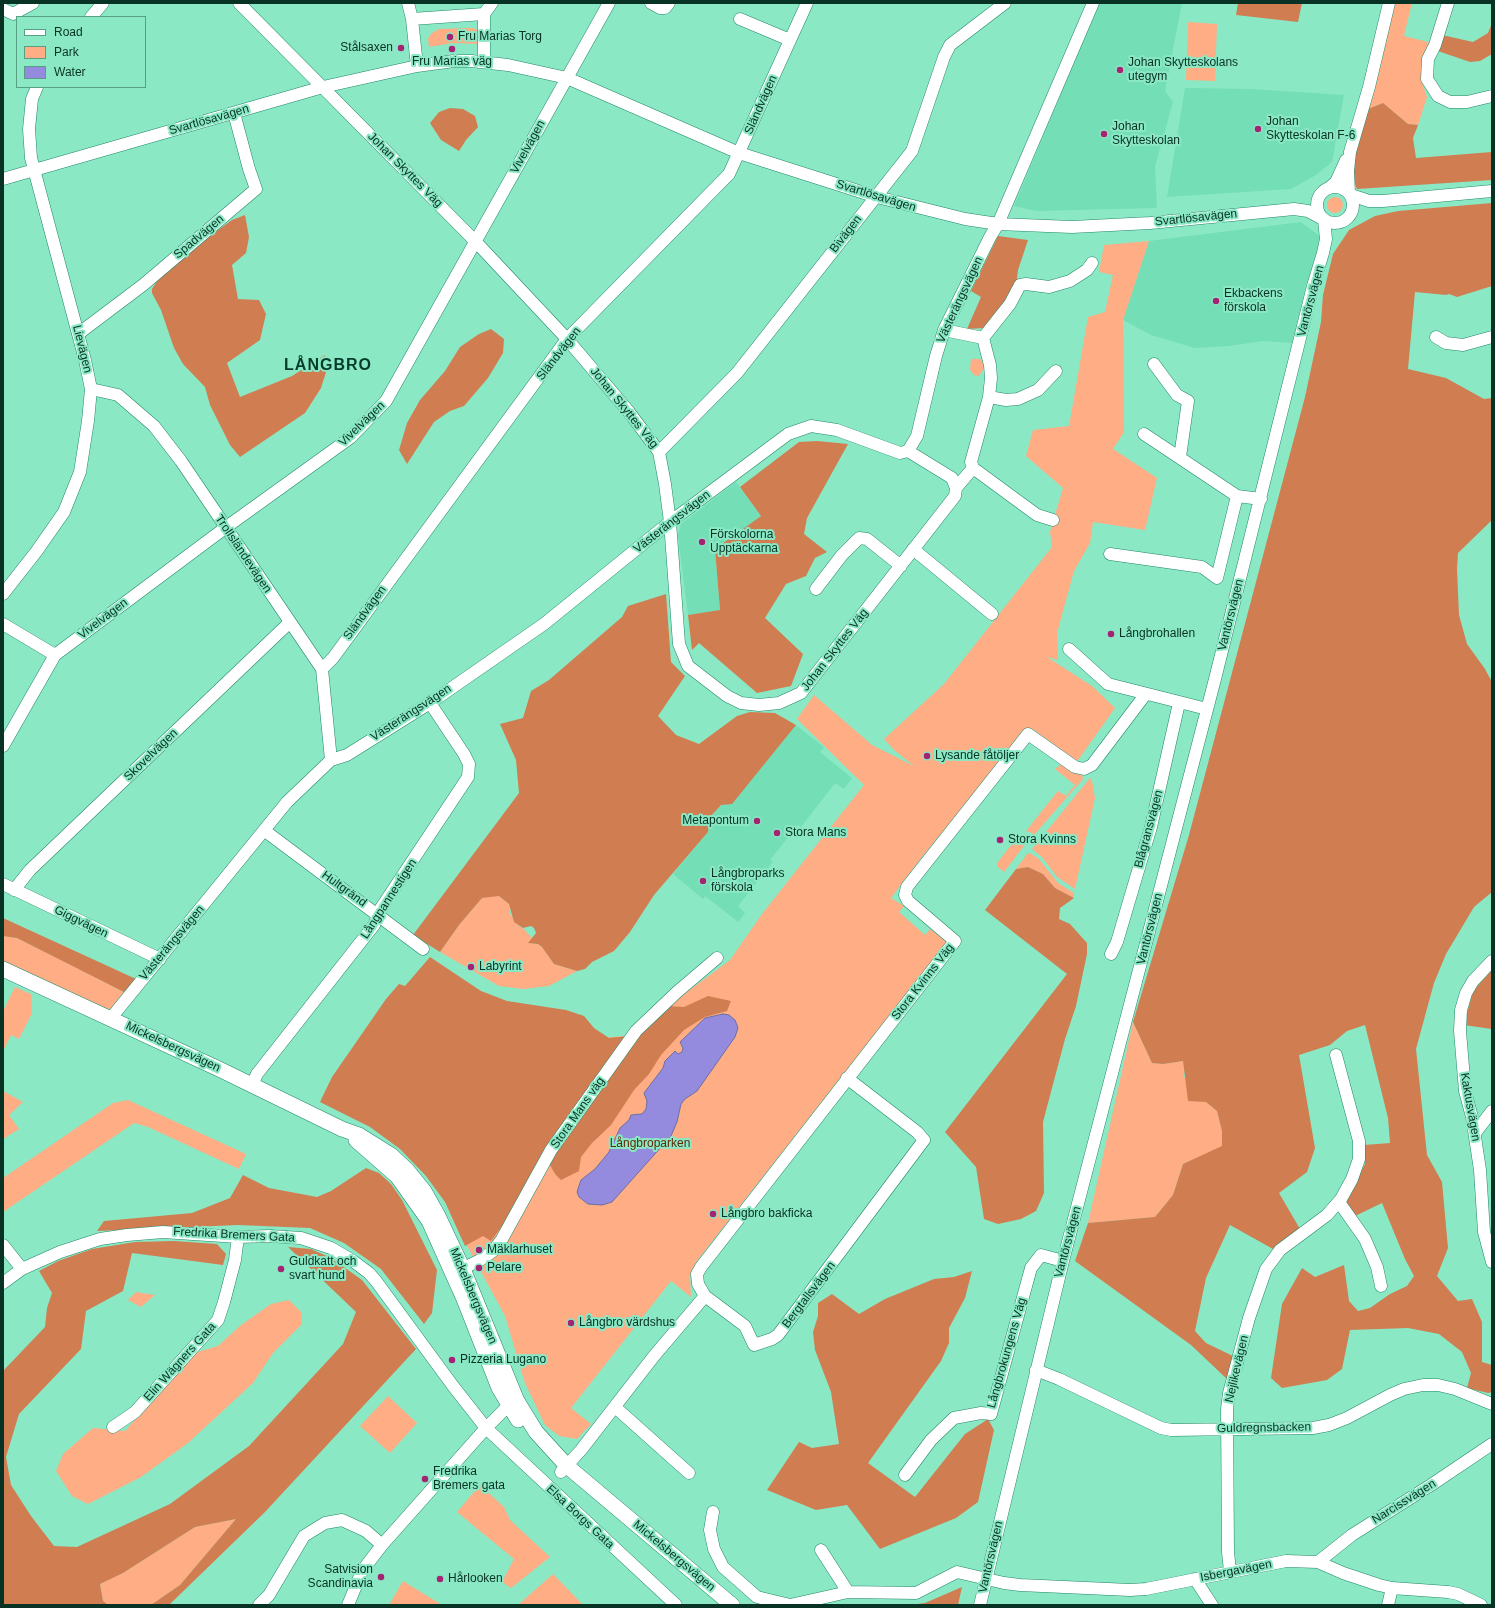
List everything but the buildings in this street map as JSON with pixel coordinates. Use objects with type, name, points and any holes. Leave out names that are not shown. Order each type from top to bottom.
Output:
[{"type":"main road","name":"Mickelsbergsvägen","points":[[3,969],[252,1085],[342,1129],[359,1135],[379,1146],[407,1170],[424,1191],[438,1216],[499,1388],[513,1404],[531,1438],[564,1469],[720,1605]]},
{"type":"main road","name":"Mickelsbergsvägen","points":[[564,1469],[732,1605]]},
{"type":"street","points":[[3,9],[13,14],[29,7],[33,3]]},
{"type":"street","points":[[92,16],[103,3]]},
{"type":"street","name":"Johan Skyttes Väg","points":[[239,3],[476,242],[567,339],[629,412],[659,452],[670,522],[679,644],[682,656],[688,666],[727,696],[741,703],[759,705],[779,703],[801,693],[955,496],[956,488],[973,468]]},
{"type":"street","points":[[408,3],[412,19],[417,66]]},
{"type":"street","points":[[484,62],[484,14],[492,3]]},
{"type":"street","name":"Vivelvägen","points":[[3,746],[55,654],[225,528],[350,438],[386,400],[476,242],[608,3]]},
{"type":"street","points":[[651,3],[660,8],[665,8],[669,3]]},
{"type":"street","name":"Sländvägen","points":[[322,669],[332,658],[567,339],[728,174],[807,3]]},
{"type":"street","name":"Bivägen","points":[[659,452],[738,373],[912,152],[944,57],[950,45],[962,34],[1005,3]]},
{"type":"street","name":"Västerängsvägen","points":[[110,1018],[265,831],[287,802],[331,760],[347,755],[430,703],[544,624],[670,522],[788,434],[811,426],[837,430],[900,453],[908,451],[916,436],[944,330],[990,237],[998,224],[1093,3]]},
{"type":"street","points":[[1383,201],[1365,206],[1347,219],[1333,223],[1323,219],[1317,207],[1318,202],[1326,190],[1336,182],[1350,152],[1369,87],[1389,3]]},
{"type":"street","points":[[1448,3],[1435,45],[1428,59],[1427,79],[1438,96],[1450,102],[1467,102],[1492,96]]},
{"type":"street","points":[[412,19],[484,14]]},
{"type":"street","points":[[740,19],[790,40]]},
{"type":"street","name":"Svartlösavägen","points":[[3,180],[322,87],[417,66],[454,61],[484,62],[567,78],[739,153],[877,198],[932,212],[998,224],[1072,227],[1127,224],[1287,209],[1308,211],[1323,219]]},
{"type":"street","name":"Lievägen","points":[[3,594],[36,552],[64,512],[80,472],[88,421],[91,389],[78,334],[31,158],[29,128],[32,99],[37,88]]},
{"type":"street","name":"Spadvägen","points":[[78,334],[142,285],[256,189],[234,113]]},
{"type":"street","points":[[1347,219],[1353,206],[1350,194],[1348,171],[1350,152]]},
{"type":"street","points":[[1326,190],[1340,188],[1350,194],[1369,201],[1492,191]]},
{"type":"street","name":"Svartlösavägen","points":[[1287,209],[1307,203],[1326,190]]},
{"type":"street","name":"Vantörsvägen","points":[[980,1605],[1063,1261],[1207,709],[1323,253],[1326,239],[1323,219]]},
{"type":"street","name":"Vantörsvägen","points":[[1323,253],[1334,233],[1347,219]]},
{"type":"street","points":[[983,338],[1010,304],[1020,285],[1026,284],[1049,287],[1064,283],[1079,276],[1087,270],[1092,263]]},
{"type":"street","points":[[944,330],[983,338]]},
{"type":"street","points":[[1436,337],[1446,344],[1463,344],[1492,337]]},
{"type":"street","points":[[983,338],[990,365],[991,378],[988,397],[971,462],[973,468],[1037,515],[1053,520]]},
{"type":"street","points":[[1154,364],[1177,395],[1188,401],[1180,458]]},
{"type":"street","points":[[988,397],[1006,400],[1018,399],[1038,390],[1056,371]]},
{"type":"street","name":"Trollsländevägen","points":[[91,389],[118,395],[154,426],[180,461],[289,623],[322,669]]},
{"type":"street","points":[[1144,434],[1237,496],[1261,499]]},
{"type":"street","points":[[908,451],[952,478],[956,488]]},
{"type":"street","points":[[1110,554],[1202,567],[1217,578],[1237,496]]},
{"type":"street","points":[[816,589],[846,551],[859,538],[867,539],[901,566]]},
{"type":"street","points":[[913,550],[992,614]]},
{"type":"street","name":"Skovelvägen","points":[[8,887],[30,870],[289,623]]},
{"type":"street","points":[[3,624],[55,654]]},
{"type":"street","points":[[1069,649],[1108,684],[1145,695],[1207,709]]},
{"type":"street","points":[[322,669],[331,760]]},
{"type":"street","name":"Stora Kvinns Väg","points":[[705,1296],[698,1284],[697,1274],[701,1267],[955,941],[908,901],[905,895],[907,888],[1028,734],[1075,768],[1084,769],[1092,765],[1145,695]]},
{"type":"street","name":"Långpannestigen","points":[[252,1085],[262,1068],[374,925],[381,908],[468,777],[469,764],[464,754],[430,703]]},
{"type":"street","name":"Blågransvägen","points":[[1111,954],[1118,942],[1151,827],[1179,703]]},
{"type":"street","name":"Hultgränd","points":[[265,831],[423,949]]},
{"type":"street","name":"Giggvägen","points":[[8,887],[160,959]]},
{"type":"street","name":"Stora Mans väg","points":[[458,1271],[480,1260],[493,1251],[502,1239],[551,1150],[636,1032],[677,992],[717,958]]},
{"type":"street","name":"Kaktusvägen","points":[[1492,961],[1473,981],[1461,1010],[1461,1056],[1465,1091],[1475,1133],[1480,1170],[1484,1232],[1492,1262]]},
{"type":"street","name":"Nejlikevägen","points":[[1230,1571],[1228,1552],[1229,1393],[1249,1318],[1266,1269],[1280,1250],[1327,1215],[1339,1202],[1352,1179],[1359,1159],[1359,1141],[1336,1055]]},
{"type":"street","name":"Bergtallsvägen","points":[[705,1296],[745,1326],[754,1345],[772,1339],[778,1335],[806,1300],[924,1140],[917,1132],[848,1078]]},
{"type":"street","points":[[1475,1133],[1492,1111]]},
{"type":"street","points":[[1339,1202],[1365,1239],[1376,1267],[1381,1286]]},
{"type":"street","name":"Fredrika Bremers Gata","points":[[3,1283],[22,1269],[60,1252],[100,1238],[163,1232],[238,1237],[270,1236],[301,1238],[331,1248],[369,1273],[486,1428]]},
{"type":"street","name":"Elin Wägners Gata","points":[[113,1427],[135,1412],[218,1320],[233,1267],[238,1237]]},
{"type":"street","points":[[3,1245],[22,1269]]},
{"type":"street","name":"Långbrokungens Väg","points":[[905,1475],[931,1440],[954,1418],[981,1413],[992,1414],[1031,1268],[1041,1256],[1063,1261]]},
{"type":"street","points":[[564,1469],[615,1408],[654,1356],[705,1296]]},
{"type":"street","name":"Guldregnsbacken","points":[[1036,1370],[1059,1379],[1161,1428],[1171,1430],[1313,1428],[1329,1425],[1347,1418],[1390,1394],[1423,1385],[1438,1385],[1455,1389],[1492,1404]]},
{"type":"street","points":[[348,1605],[362,1571],[382,1545],[486,1428],[513,1404]]},
{"type":"street","points":[[615,1408],[689,1473]]},
{"type":"street","name":"Elsa Borgs Gata","points":[[486,1428],[676,1605]]},
{"type":"street","name":"Narcissvägen","points":[[1318,1562],[1352,1536],[1492,1444]]},
{"type":"street","name":"Isbergavägen","points":[[713,1512],[710,1530],[714,1548],[724,1567],[756,1597],[790,1605],[848,1592],[916,1593],[957,1572],[1004,1583],[1020,1585],[1130,1590],[1146,1589],[1286,1561],[1318,1562],[1343,1573],[1392,1588],[1448,1592],[1458,1594],[1481,1605]]},
{"type":"street","points":[[259,1605],[269,1595],[304,1536],[324,1523],[342,1520],[366,1531],[382,1545]]},
{"type":"street","points":[[821,1550],[848,1592]]},
{"type":"street","points":[[1195,1579],[1212,1605]]},
{"type":"street","points":[[1388,1605],[1392,1588]]},
{"type":"shaded area","name":"Johan Skytteskolan","points":[[1099,3],[1182,3],[1165,91],[1173,102],[1155,167],[1157,208],[1036,211],[1014,206]]},
{"type":"shaded area","points":[[1238,3],[1302,3],[1298,22],[1236,15]]},
{"type":"shaded area","points":[[1492,23],[1492,54],[1480,61],[1470,62],[1438,51],[1442,35],[1473,42],[1488,33]]},
{"type":"shaded area","name":"Johan Skytteskolan F-6","points":[[1185,88],[1251,89],[1344,95],[1332,162],[1316,175],[1291,189],[1167,197]]},
{"type":"shaded area","points":[[1383,103],[1408,124],[1418,125],[1413,138],[1416,158],[1492,152],[1492,180],[1357,189],[1351,174],[1355,153],[1368,109]]},
{"type":"shaded area","points":[[450,108],[463,109],[475,116],[478,127],[466,140],[459,151],[441,140],[430,123],[439,112]]},
{"type":"shaded area","points":[[1492,203],[1492,286],[1457,297],[1449,294],[1415,292],[1408,369],[1446,378],[1484,399],[1492,398],[1492,520],[1458,553],[1457,569],[1459,615],[1467,644],[1485,669],[1492,682],[1492,892],[1474,907],[1446,954],[1434,983],[1416,1049],[1427,1155],[1442,1182],[1448,1248],[1437,1276],[1458,1301],[1472,1299],[1482,1322],[1482,1362],[1492,1365],[1492,1392],[1488,1393],[1467,1388],[1471,1373],[1462,1352],[1439,1334],[1408,1328],[1350,1330],[1342,1369],[1327,1380],[1282,1388],[1271,1378],[1282,1304],[1302,1268],[1315,1277],[1344,1265],[1349,1301],[1358,1311],[1370,1308],[1390,1294],[1407,1286],[1414,1276],[1405,1259],[1382,1203],[1355,1216],[1347,1206],[1347,1199],[1365,1164],[1364,1145],[1390,1143],[1388,1118],[1365,1025],[1347,1031],[1330,1045],[1299,1055],[1315,1148],[1307,1172],[1279,1193],[1300,1229],[1273,1249],[1230,1225],[1206,1278],[1195,1331],[1206,1343],[1235,1357],[1228,1380],[1191,1345],[1075,1261],[1088,1223],[1155,1217],[1173,1195],[1183,1164],[1222,1146],[1222,1131],[1217,1111],[1206,1102],[1188,1101],[1183,1061],[1163,1064],[1152,1063],[1133,1022],[1189,835],[1305,397],[1321,322],[1323,295],[1333,254],[1349,230],[1375,216],[1398,211]]},
{"type":"shaded area","points":[[245,215],[249,237],[246,253],[232,265],[238,299],[259,300],[266,314],[260,340],[227,363],[240,397],[292,376],[325,355],[327,369],[321,388],[305,413],[240,457],[230,445],[210,405],[205,387],[183,364],[174,348],[161,310],[152,293],[152,289],[159,278],[204,240],[232,220]]},
{"type":"shaded area","name":"Ekbackens förskola","points":[[1301,222],[1321,237],[1307,282],[1292,343],[1263,341],[1229,346],[1195,348],[1151,335],[1123,320],[1149,241]]},
{"type":"shaded area","points":[[998,236],[1028,240],[1018,270],[1016,287],[984,328],[967,329],[981,297],[971,291]]},
{"type":"shaded area","points":[[491,329],[504,339],[503,353],[488,378],[464,406],[450,411],[434,422],[407,464],[399,450],[407,423],[420,400],[445,371],[460,347],[479,334]]},
{"type":"shaded area","points":[[817,441],[848,444],[807,518],[804,534],[827,552],[815,558],[806,576],[786,584],[765,618],[803,654],[791,686],[757,693],[699,643],[692,650],[688,615],[720,610],[715,549],[761,516],[740,487],[799,442]]},
{"type":"shaded area","name":"Förskolorna Upptäckarna","points":[[736,482],[761,516],[715,549],[720,611],[688,615],[678,536],[681,524]]},
{"type":"shaded area","points":[[666,594],[671,662],[685,676],[658,716],[676,735],[699,744],[737,716],[750,712],[775,713],[796,725],[732,804],[721,805],[710,817],[708,832],[654,895],[630,932],[614,951],[592,962],[585,969],[577,971],[554,964],[542,947],[538,944],[528,943],[536,933],[534,928],[531,926],[523,928],[514,922],[509,904],[499,896],[482,898],[459,925],[440,952],[413,935],[519,793],[516,760],[500,724],[523,718],[531,691],[549,680],[622,617],[628,606]]},
{"type":"shaded area","name":"Metapontum","points":[[796,725],[824,747],[820,752],[852,778],[844,789],[835,783],[801,827],[798,825],[770,860],[773,862],[738,906],[745,913],[738,922],[705,896],[703,899],[673,874],[708,832],[710,817]]},
{"type":"shaded area","points":[[1028,867],[1043,874],[1055,888],[1074,898],[1060,908],[1059,919],[1070,924],[1087,943],[1087,954],[1076,1006],[1065,1039],[1043,1122],[1044,1193],[1036,1211],[1021,1219],[998,1224],[984,1219],[976,1167],[945,1132],[1067,974],[985,910],[1016,869]]},
{"type":"shaded area","points":[[3,918],[136,979],[124,992],[17,938],[3,936]]},
{"type":"shaded area","points":[[430,957],[481,991],[507,1001],[566,1010],[584,1016],[594,1028],[609,1038],[639,1035],[668,1006],[684,1007],[708,996],[731,1001],[727,1011],[705,1017],[684,1030],[661,1055],[649,1074],[634,1090],[611,1125],[592,1143],[581,1157],[579,1171],[561,1180],[555,1174],[544,1154],[514,1210],[491,1241],[483,1236],[465,1246],[445,1202],[426,1176],[400,1149],[370,1127],[320,1102],[332,1077],[386,999],[399,984],[405,986]]},
{"type":"shaded area","points":[[1492,970],[1492,1029],[1464,1025],[1473,991]]},
{"type":"shaded area","points":[[366,1168],[379,1173],[391,1184],[402,1200],[437,1270],[432,1313],[424,1324],[381,1269],[344,1243],[310,1228],[238,1225],[97,1231],[104,1221],[192,1213],[230,1198],[243,1175],[269,1188],[317,1197],[331,1191]]},
{"type":"shaded area","points":[[174,1241],[217,1244],[226,1254],[223,1265],[132,1253],[123,1291],[86,1311],[81,1349],[19,1414],[6,1457],[11,1485],[31,1516],[54,1546],[77,1547],[170,1504],[249,1446],[343,1344],[356,1312],[288,1247],[311,1249],[331,1258],[362,1280],[416,1349],[265,1512],[169,1605],[151,1605],[180,1585],[236,1519],[195,1527],[123,1573],[100,1584],[103,1601],[108,1605],[3,1605],[3,1371],[45,1327],[47,1308],[52,1293],[39,1271],[58,1261],[92,1249],[135,1242]]},
{"type":"shaded area","points":[[972,1271],[965,1298],[949,1328],[949,1343],[941,1361],[868,1463],[915,1497],[965,1434],[988,1419],[994,1430],[978,1502],[956,1518],[880,1549],[847,1505],[816,1510],[767,1490],[799,1442],[812,1448],[839,1444],[831,1392],[815,1350],[813,1332],[818,1316],[818,1303],[832,1294],[859,1314],[885,1299],[934,1279],[954,1277]]},
{"type":"shaded area","points":[[962,1587],[958,1605],[909,1605],[925,1603]]},
{"type":"green space","points":[[1394,3],[1412,3],[1404,36],[1432,43],[1421,79],[1427,97],[1418,125],[1408,124],[1383,103],[1368,109]]},
{"type":"green space","points":[[1188,22],[1217,24],[1215,81],[1186,80]]},
{"type":"green space","points":[[473,28],[479,31],[481,44],[453,43],[429,47],[428,38],[432,33],[439,29]]},
{"type":"green space","points":[[1332,197],[1338,197],[1343,202],[1341,211],[1338,213],[1332,213],[1327,208],[1327,202]]},
{"type":"green space","name":"Långbroparken","points":[[1149,241],[1123,320],[1124,432],[1113,449],[1157,478],[1145,530],[1093,522],[1090,543],[1074,571],[1057,633],[1058,660],[1047,657],[1092,686],[1115,708],[1076,763],[1034,730],[1027,729],[918,862],[891,898],[904,906],[899,912],[925,935],[930,929],[947,942],[696,1262],[690,1276],[691,1297],[671,1281],[571,1408],[591,1424],[577,1439],[559,1436],[545,1425],[525,1383],[505,1316],[451,1216],[588,1039],[639,1035],[668,1006],[730,960],[762,914],[864,785],[797,719],[814,695],[872,745],[914,766],[894,750],[884,739],[944,684],[1052,547],[1050,532],[1063,488],[1026,456],[1033,430],[1069,426],[1088,317],[1105,312],[1113,275],[1099,272],[1104,245]]},
{"type":"green space","points":[[971,359],[980,359],[983,363],[984,368],[979,376],[974,375],[970,370]]},
{"type":"green space","points":[[1062,764],[1082,774],[1083,779],[1034,835],[1029,831],[1026,831],[1058,791],[1066,796],[1075,785],[1055,769]]},
{"type":"green space","points":[[1090,778],[1092,781],[1095,798],[1075,889],[1057,877],[1042,857],[1032,849]]},
{"type":"green space","points":[[1024,834],[1030,838],[1004,872],[998,867],[997,863],[1019,835],[1022,836]]},
{"type":"green space","points":[[1030,853],[1039,859],[1058,883],[1074,893],[1074,898],[1055,888],[1043,874],[1028,867],[1016,869],[1027,854]]},
{"type":"green space","points":[[499,896],[509,904],[510,914],[519,926],[523,928],[532,938],[529,943],[538,944],[542,947],[554,964],[577,971],[549,986],[523,989],[499,986],[440,952],[459,925],[482,898]]},
{"type":"green space","points":[[3,936],[17,938],[124,992],[108,1012],[3,962]]},
{"type":"green space","points":[[15,987],[31,994],[32,1013],[19,1039],[11,1035],[3,1051],[3,1011]]},
{"type":"green space","points":[[1133,1022],[1152,1063],[1163,1064],[1183,1061],[1184,1077],[1206,1102],[1217,1111],[1222,1131],[1222,1147],[1183,1164],[1173,1195],[1155,1217],[1088,1223]]},
{"type":"green space","points":[[3,1091],[23,1102],[9,1115],[19,1129],[3,1139]]},
{"type":"green space","points":[[128,1100],[246,1154],[239,1169],[148,1127],[134,1123],[3,1212],[3,1178],[113,1103]]},
{"type":"green space","points":[[136,1292],[155,1295],[141,1307],[128,1300]]},
{"type":"green space","points":[[289,1300],[301,1312],[302,1324],[273,1353],[253,1383],[188,1443],[141,1477],[88,1504],[72,1496],[56,1471],[63,1454],[93,1428],[125,1431],[194,1353],[218,1346],[241,1325],[271,1304]]},
{"type":"green space","points":[[388,1396],[417,1423],[390,1453],[360,1426]]},
{"type":"green space","points":[[480,1485],[504,1507],[510,1520],[550,1557],[511,1588],[502,1582],[514,1559],[457,1512]]},
{"type":"green space","points":[[236,1519],[180,1585],[151,1605],[108,1605],[103,1601],[100,1584],[123,1573],[195,1527]]},
{"type":"green space","points":[[553,1574],[583,1605],[518,1605]]},
{"type":"green space","points":[[403,1581],[442,1605],[389,1605]]},
{"type":"water","points":[[723,1014],[729,1015],[735,1020],[738,1028],[735,1037],[697,1091],[685,1099],[681,1104],[677,1122],[671,1136],[612,1202],[602,1205],[588,1204],[579,1197],[577,1192],[581,1180],[595,1169],[609,1152],[620,1128],[629,1120],[631,1115],[642,1114],[646,1109],[647,1101],[644,1093],[663,1068],[665,1061],[675,1051],[678,1054],[682,1052],[683,1048],[680,1042],[705,1018]]},
{"type":"place","name":"Fru Marias Torg","points":[[450,37]]},
{"type":"place","name":"Stålsaxen","points":[[401,48]]},
{"type":"place","name":"Fru Marias väg","points":[[452,49]]},
{"type":"place","name":"Johan Skytteskolans utegym","points":[[1120,70]]},
{"type":"place","name":"Johan Skytteskolan F-6","points":[[1258,129]]},
{"type":"place","name":"Johan Skytteskolan","points":[[1104,134]]},
{"type":"place","name":"Ekbackens förskola","points":[[1216,301]]},
{"type":"place","name":"Förskolorna Upptäckarna","points":[[702,542]]},
{"type":"place","name":"Långbrohallen","points":[[1111,634]]},
{"type":"place","name":"Lysande fåtöljer","points":[[927,756]]},
{"type":"place","name":"Metapontum","points":[[757,821]]},
{"type":"place","name":"Stora Mans","points":[[777,833]]},
{"type":"place","name":"Stora Kvinns","points":[[1000,840]]},
{"type":"place","name":"Långbroparks förskola","points":[[703,881]]},
{"type":"place","name":"Labyrint","points":[[471,967]]},
{"type":"place","name":"Långbro bakficka","points":[[713,1214]]},
{"type":"place","name":"Mäklarhuset","points":[[479,1250]]},
{"type":"place","name":"Pelare","points":[[479,1268]]},
{"type":"place","name":"Guldkatt och svart hund","points":[[281,1269]]},
{"type":"place","name":"Långbro värdshus","points":[[571,1323]]},
{"type":"place","name":"Pizzeria Lugano","points":[[452,1360]]},
{"type":"place","name":"Fredrika Bremers gata","points":[[425,1479]]},
{"type":"place","name":"Satvision Scandinavia","points":[[381,1577]]},
{"type":"place","name":"Hårlooken","points":[[440,1579]]},
{"type":"district","name":"LÅNGBRO","points":[[328,366]]}]
